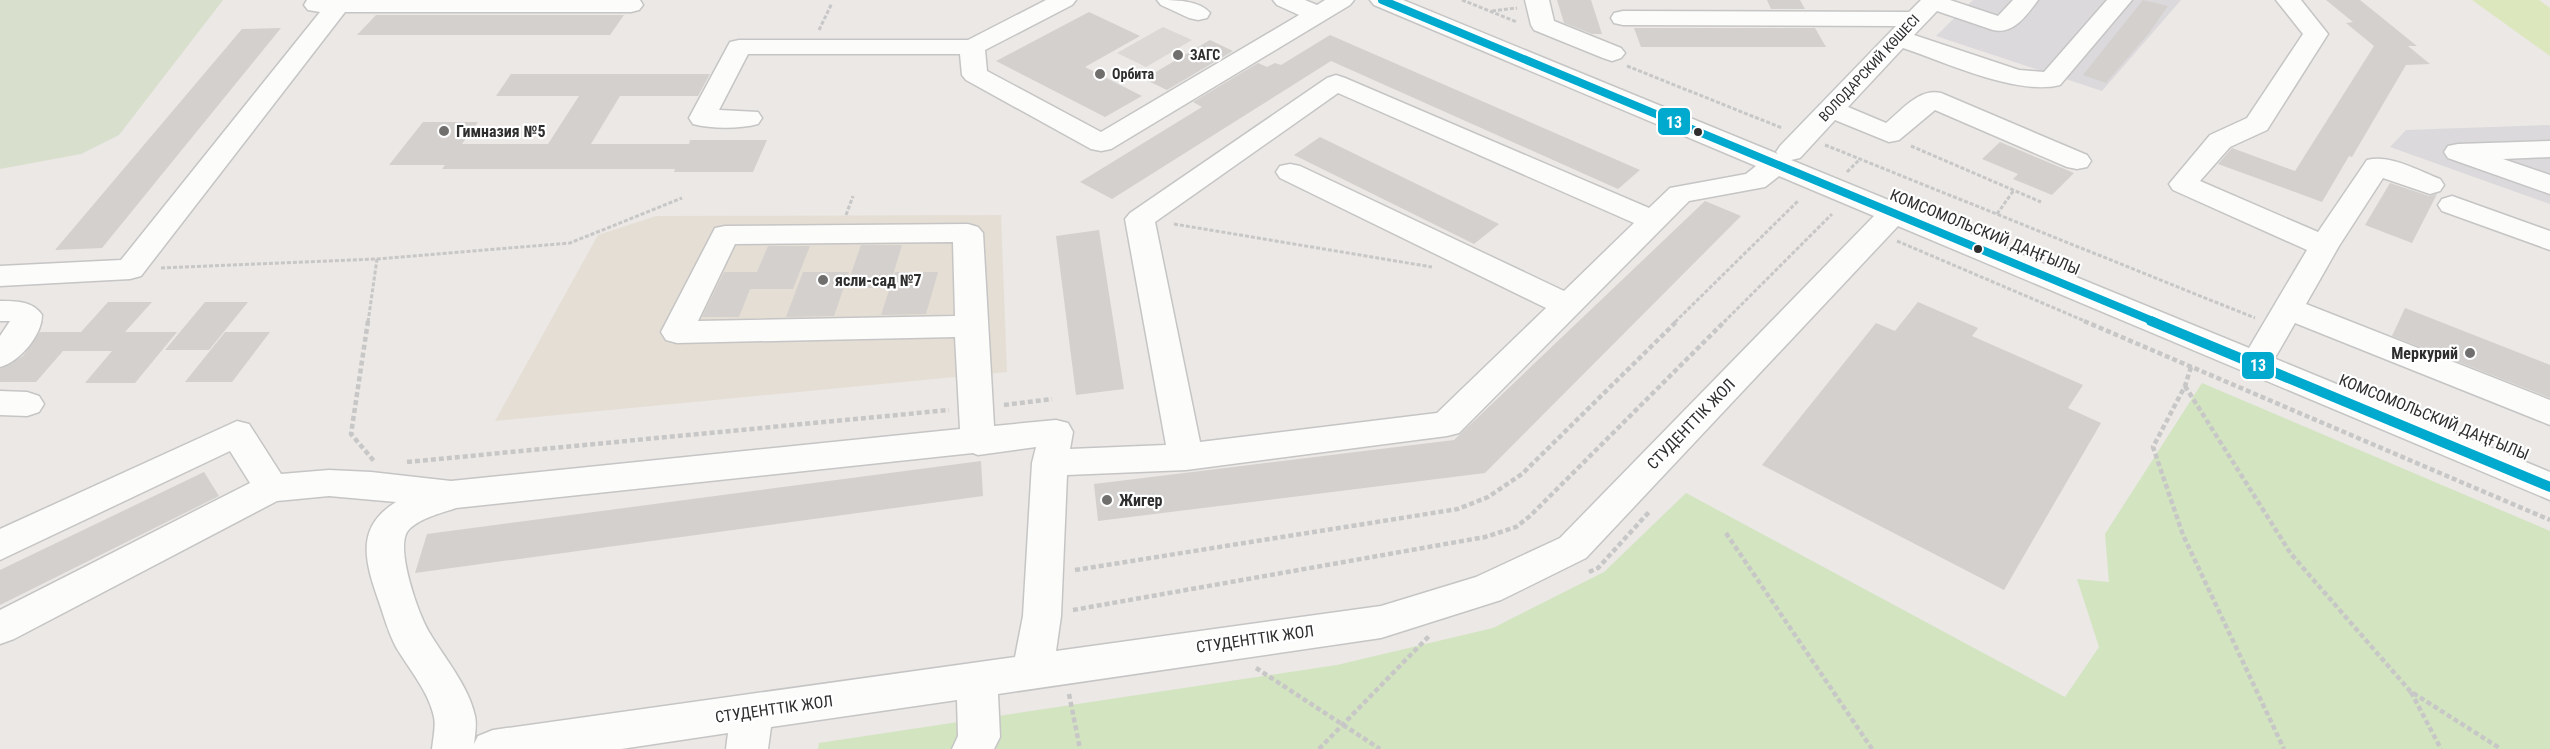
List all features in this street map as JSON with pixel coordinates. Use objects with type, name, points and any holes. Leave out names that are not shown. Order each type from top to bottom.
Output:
[{"type":"street","points":[[749,118],[702,118],[739,47],[972,47],[1064,0]]},
{"type":"street","points":[[1169,0],[1198,13]]},
{"type":"street","points":[[1285,0],[1317,14]]},
{"type":"street","points":[[972,47],[975,75],[1101,143],[1342,0]]},
{"type":"street","name":"КОМСОМОЛЬСКИЙ ДАҢҒЫЛЫ","points":[[1382,0],[1601,67]]},
{"type":"street","name":"КОМСОМОЛЬСКИЙ ДАҢҒЫЛЫ","points":[[1419,0],[1601,67],[1781,159],[1886,232],[2104,291],[2278,328],[2550,464]]},
{"type":"street","points":[[1537,0],[1543,25],[1601,67],[1620,9],[1927,7],[2002,25],[2026,0]]},
{"type":"street","points":[[1898,38],[2016,78],[2051,80],[2120,0]]},
{"type":"street","points":[[2288,0],[2316,34],[2257,124],[2220,141],[2183,184],[2324,246]]},
{"type":"street","points":[[0,276],[130,269],[329,2],[584,2],[631,5]]},
{"type":"street","name":"ВОЛОДАРСКИЙ КӨШЕСІ","points":[[1781,159],[1927,7]]},
{"type":"street","points":[[1186,457],[1140,219],[1336,83],[1653,220]]},
{"type":"street","points":[[1831,109],[1889,134],[1932,99],[2077,160]]},
{"type":"street","points":[[2550,149],[2458,152],[2550,184]]},
{"type":"street","points":[[1050,464],[1186,457],[1447,424],[1680,194],[1781,159]]},
{"type":"street","name":"КОМСОМОЛЬСКИЙ ДАҢҒЫЛЫ","points":[[1781,159],[1852,167],[2104,291],[2550,487]]},
{"type":"street","points":[[2430,185],[2376,166],[2324,246],[2278,328],[2550,413]]},
{"type":"street","points":[[1290,172],[1567,305]]},
{"type":"street","points":[[2452,205],[2550,241]]},
{"type":"street","name":"СТУДЕНТТІК ЖОЛ","points":[[493,749],[749,730],[977,680],[1045,682],[1381,622],[1487,589],[1573,548],[1886,232]]},
{"type":"street","points":[[971,326],[677,332],[725,235],[968,233],[977,425]]},
{"type":"street","points":[[0,311],[26,315],[27,321],[0,356]]},
{"type":"street","points":[[453,749],[455,718],[446,694],[410,635],[385,562],[384,545],[390,528],[397,519],[410,511],[451,495],[977,425],[1056,432],[1050,464],[1042,616],[1045,682]]},
{"type":"street","points":[[0,545],[237,433],[271,488]]},
{"type":"street","points":[[0,628],[271,488],[328,483],[371,485],[451,495]]},
{"type":"street","points":[[973,749],[979,737],[977,680]]},
{"type":"path","points":[[1462,0],[1524,24]]},
{"type":"path","points":[[812,47],[832,3]]},
{"type":"path","points":[[1601,67],[1781,159],[1852,167],[1997,214],[2278,328]]},
{"type":"path","points":[[1889,134],[1900,142],[2041,202]]},
{"type":"path","points":[[1781,159],[1807,203]]},
{"type":"path","points":[[1997,214],[2014,190]]},
{"type":"path","points":[[130,269],[377,259],[570,243],[682,198]]},
{"type":"path","points":[[1042,616],[1485,537],[1516,527],[1539,508],[1832,214],[1824,210]]},
{"type":"path","points":[[1140,219],[1436,268]]},
{"type":"path","points":[[1886,232],[1896,241],[2550,520]]},
{"type":"path","points":[[377,259],[351,434],[378,465]]},
{"type":"path","points":[[2191,367],[2185,386],[2153,447],[2183,535],[2284,749]]},
{"type":"path","points":[[2185,386],[2291,554],[2410,691],[2441,749]]},
{"type":"path","points":[[402,463],[977,425],[1052,399]]},
{"type":"path","points":[[1578,578],[1598,568],[1654,506]]},
{"type":"path","points":[[1726,533],[1872,749]]},
{"type":"path","points":[[1420,638],[1442,631]]},
{"type":"path","points":[[1319,749],[1431,634]]},
{"type":"path","points":[[1264,664],[1253,666],[1380,749]]},
{"type":"path","points":[[1045,682],[1069,693],[1080,691]]},
{"type":"path","points":[[2410,691],[2501,749]]},
{"type":"path","points":[[1069,693],[1080,749]]},
{"type":"shaded area","points":[[1973,0],[2181,0],[2102,91],[1936,36]]},
{"type":"shaded area","points":[[1163,27],[1192,40],[1146,67],[1117,53]]},
{"type":"shaded area","points":[[2550,125],[2550,204],[2390,147],[2406,130]]},
{"type":"shaded area","points":[[1001,215],[1007,372],[495,421],[598,235],[656,216]]},
{"type":"green space","points":[[0,0],[223,0],[119,135],[81,154],[0,169]]},
{"type":"green space","points":[[2472,0],[2539,0],[2550,8],[2550,56]]},
{"type":"green space","points":[[2202,383],[2550,531],[2550,749],[818,749],[819,743],[1337,665],[1493,628],[1604,572],[1686,493],[2065,697],[2099,647],[2077,579],[2109,582],[2105,534]]},
{"type":"building","points":[[1557,0],[1591,0],[1602,34],[1592,34],[1564,23]]},
{"type":"building","points":[[1767,0],[1800,0],[1805,9],[1771,9]]},
{"type":"building","points":[[2143,0],[2168,6],[2149,33],[2106,83],[2083,75]]},
{"type":"building","points":[[2326,0],[2360,0],[2417,46],[2408,46],[2430,64],[2406,65],[2352,157],[2349,156],[2322,202],[2218,164],[2232,148],[2295,171],[2374,46],[2346,23],[2353,22]]},
{"type":"building","points":[[1089,12],[1140,36],[1085,67],[1142,96],[1105,117],[996,61]]},
{"type":"building","points":[[376,15],[624,15],[610,35],[357,35]]},
{"type":"building","points":[[281,28],[102,248],[55,250],[242,29]]},
{"type":"building","points":[[1634,28],[1815,28],[1826,47],[1641,47]]},
{"type":"building","points":[[1330,35],[1640,170],[1618,189],[1331,61],[1112,199],[1080,182],[1202,107],[1193,102],[1258,63],[1267,67],[1275,63],[1281,65]]},
{"type":"building","points":[[1210,40],[1233,51],[1167,90],[1144,79]]},
{"type":"building","name":"Гимназия №5","points":[[511,74],[710,74],[698,96],[620,96],[591,144],[689,144],[690,140],[767,140],[753,172],[674,172],[675,169],[442,169],[445,165],[389,165],[423,122],[478,122],[462,144],[548,144],[579,96],[496,96]]},
{"type":"building","points":[[1320,137],[1499,224],[1474,244],[1294,155]]},
{"type":"building","points":[[2000,142],[2074,173],[2052,195],[2013,179],[2018,174],[1982,159]]},
{"type":"building","points":[[2390,183],[2429,196],[2437,194],[2412,243],[2365,225]]},
{"type":"building","points":[[1705,201],[1741,216],[1485,473],[1098,521],[1094,484],[1454,440]]},
{"type":"building","points":[[1099,230],[1124,389],[1076,395],[1056,236]]},
{"type":"building","points":[[861,245],[902,245],[889,288],[846,288]]},
{"type":"building","points":[[768,246],[810,246],[793,289],[750,289],[739,317],[702,317],[724,272],[757,272]]},
{"type":"building","points":[[803,272],[849,272],[834,316],[786,317]]},
{"type":"building","points":[[895,272],[938,272],[926,314],[881,315]]},
{"type":"building","points":[[108,302],[152,302],[125,332],[177,332],[135,383],[85,383],[112,351],[63,351],[36,382],[0,382],[0,369],[23,356],[40,332],[81,332]]},
{"type":"building","points":[[205,302],[248,302],[209,350],[165,350]]},
{"type":"building","points":[[1918,302],[1978,328],[1972,336],[2083,385],[2068,408],[2101,423],[2004,590],[1762,465],[1876,323],[1895,331]]},
{"type":"building","name":"Меркурий","points":[[2405,308],[2550,365],[2550,398],[2392,336]]},
{"type":"building","points":[[225,332],[270,332],[232,382],[185,382]]},
{"type":"building","points":[[981,461],[983,496],[415,573],[427,534]]},
{"type":"building","points":[[204,472],[219,496],[0,605],[0,570]]},
{"type":"transit line","name":"13","points":[[1382,0],[2550,487]]},
{"type":"place","name":"ЗАГС","points":[[1178,55]]},
{"type":"place","name":"Орбита","points":[[1100,74]]},
{"type":"place","name":"Гимназия №5","points":[[444,131]]},
{"type":"place","name":"ясли-сад №7","points":[[823,280]]},
{"type":"place","name":"Меркурий","points":[[2470,353]]},
{"type":"place","name":"Жигер","points":[[1107,500]]}]
